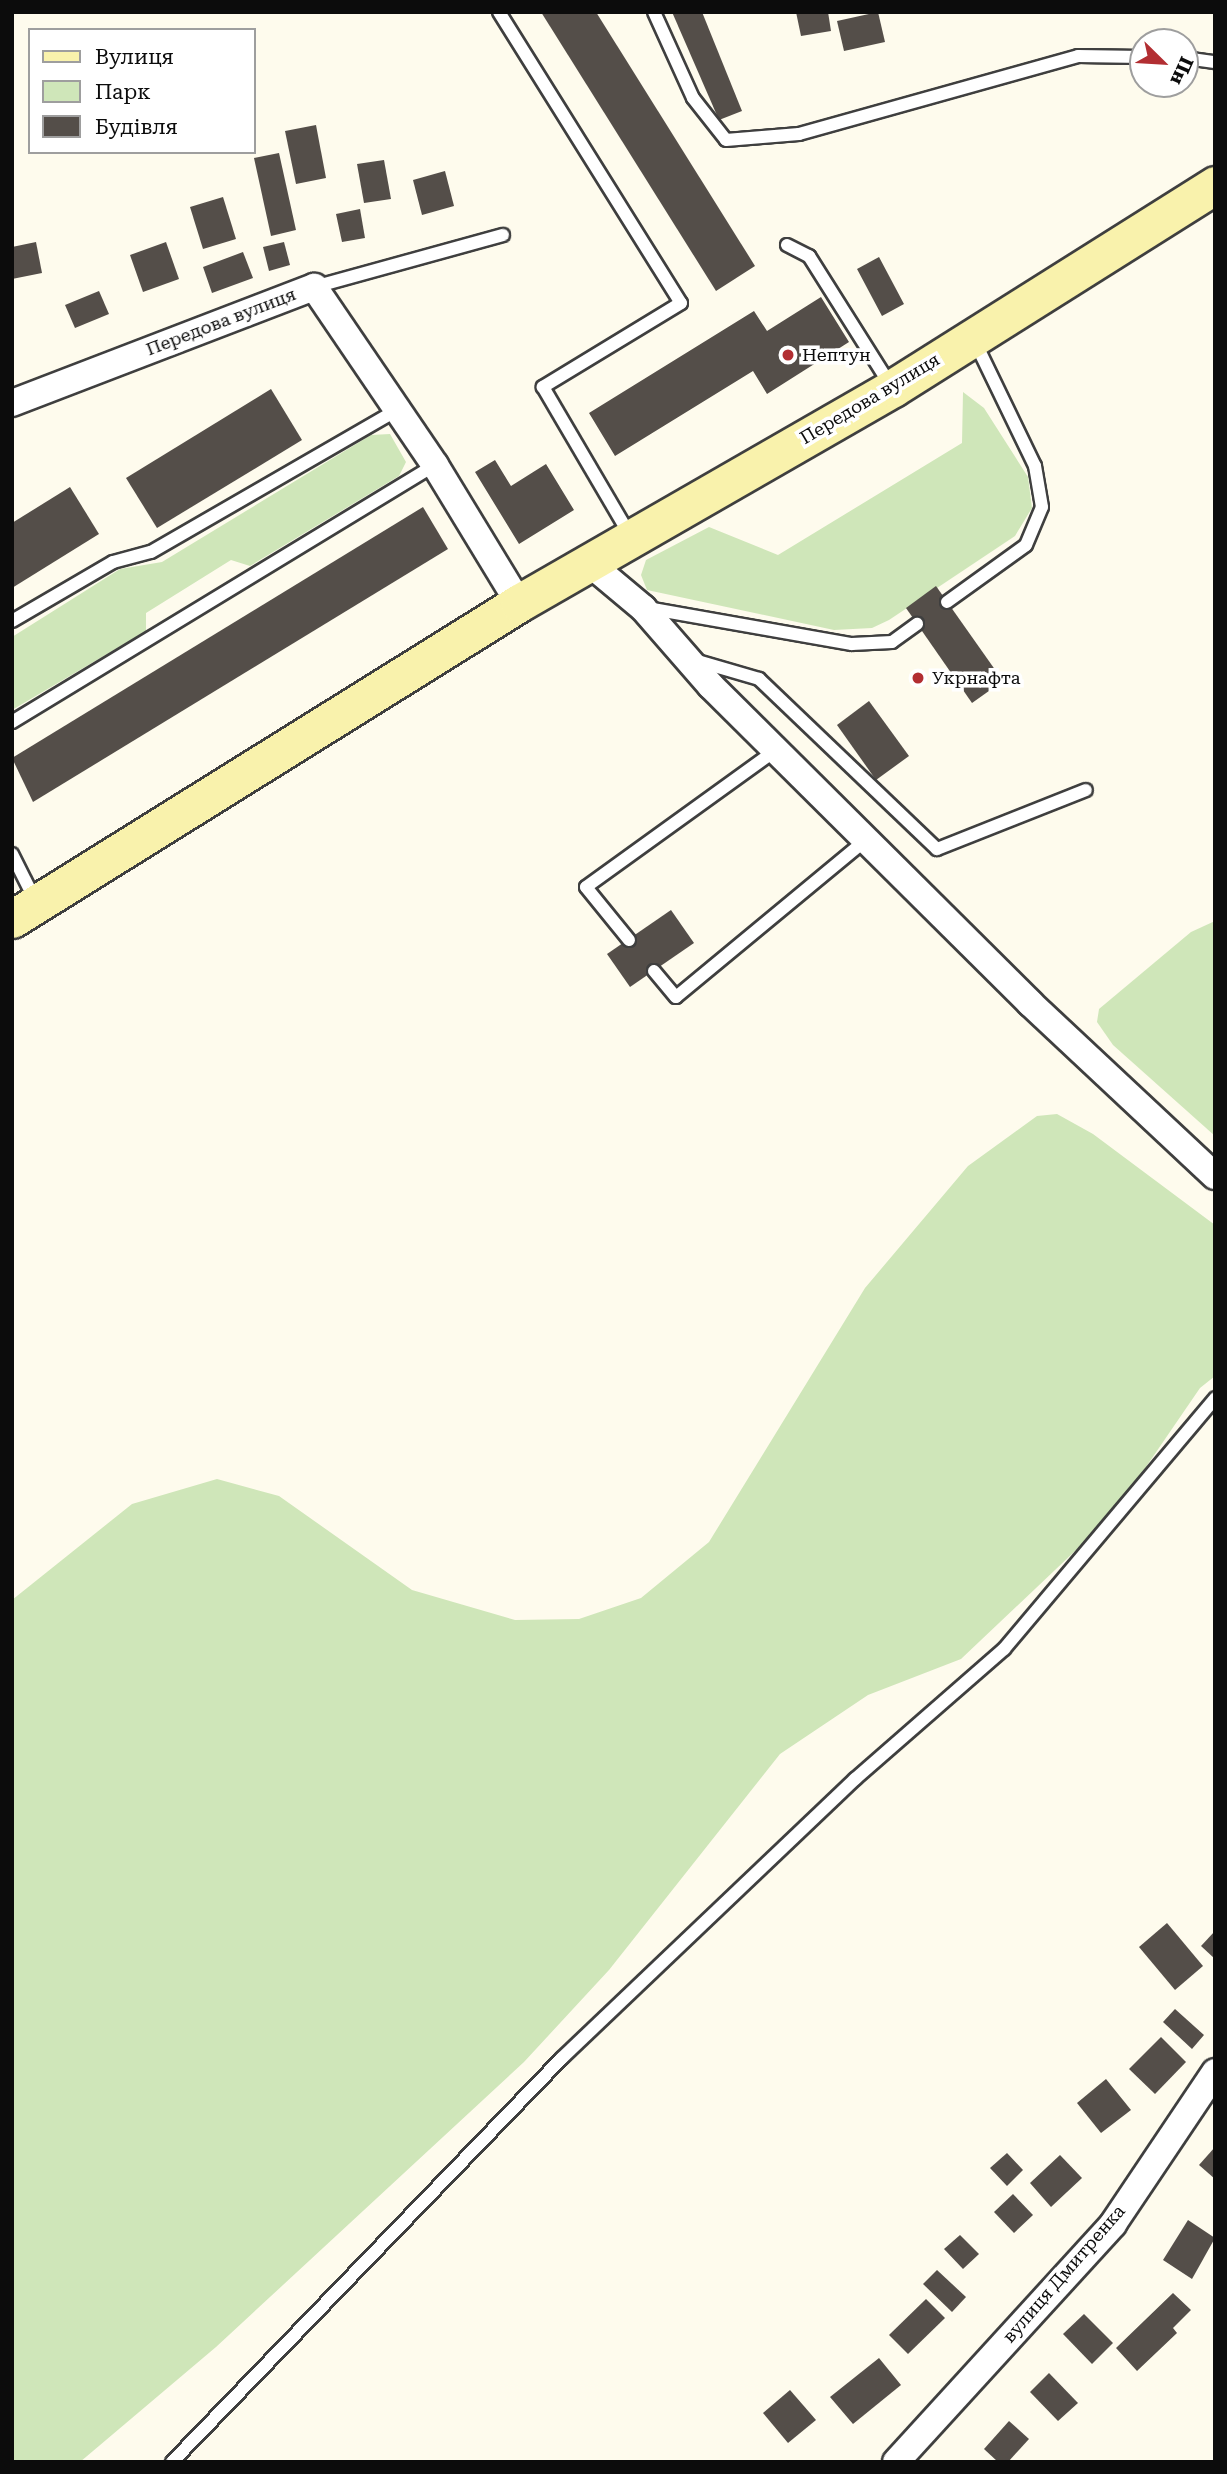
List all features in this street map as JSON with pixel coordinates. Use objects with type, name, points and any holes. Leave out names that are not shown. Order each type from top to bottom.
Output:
[{"type":"street","name":"Передова вулиця","points":[[24,911],[519,603],[892,388],[1215,185]]},
{"type":"street","name":"Передова вулиця","points":[[12,403],[314,287],[435,466],[519,603]]},
{"type":"street","points":[[588,562],[643,608],[776,750],[1203,1170],[1215,1176]]},
{"type":"street","name":"вулиця Дмитренка","points":[[896,2462],[1113,2224],[1215,2072]]},
{"type":"lane","points":[[499,12],[681,303],[543,387],[631,537]]},
{"type":"lane","points":[[654,12],[693,98],[726,140],[799,134],[1078,55],[1129,57]]},
{"type":"lane","points":[[314,287],[503,234]]},
{"type":"lane","points":[[787,245],[809,256],[892,388]]},
{"type":"lane","points":[[947,602],[1026,545],[1042,507],[1035,466],[973,338]]},
{"type":"lane","points":[[12,621],[113,562],[151,552],[397,410]]},
{"type":"lane","points":[[12,722],[435,466]]},
{"type":"lane","points":[[643,608],[852,644],[892,642],[917,624]]},
{"type":"lane","points":[[687,658],[759,679],[937,849],[1086,790]]},
{"type":"lane","points":[[629,940],[586,887],[776,750]]},
{"type":"lane","points":[[654,971],[676,997],[867,839]]},
{"type":"lane","points":[[12,854],[24,911]]},
{"type":"lane","points":[[172,2462],[562,2058],[855,1779],[1004,1649],[1215,1398]]},
{"type":"green space","points":[[963,392],[984,408],[1028,477],[1032,508],[1015,536],[889,620],[872,628],[834,630],[647,590],[641,575],[646,560],[709,527],[778,555],[962,443]]},
{"type":"green space","points":[[390,434],[406,462],[399,476],[250,566],[231,560],[146,613],[146,631],[12,710],[12,637],[120,569],[162,562],[371,435]]},
{"type":"green space","points":[[1215,921],[1215,1136],[1113,1045],[1097,1022],[1099,1009],[1191,932]]},
{"type":"green space","points":[[1057,1114],[1093,1134],[1215,1225],[1215,1376],[1200,1388],[1113,1515],[961,1659],[868,1695],[780,1754],[609,1970],[524,2062],[216,2347],[80,2462],[12,2462],[12,1600],[132,1504],[217,1479],[279,1496],[412,1590],[515,1620],[579,1619],[641,1598],[709,1542],[865,1288],[968,1166],[1037,1116]]},
{"type":"building","points":[[541,12],[596,12],[755,266],[716,291]]},
{"type":"building","points":[[672,12],[702,12],[742,111],[719,120]]},
{"type":"building","points":[[796,12],[828,12],[831,31],[801,36]]},
{"type":"building","points":[[878,12],[885,42],[844,51],[837,21]]},
{"type":"building","points":[[316,125],[326,178],[296,184],[285,131]]},
{"type":"building","points":[[279,153],[296,230],[271,236],[254,158]]},
{"type":"building","points":[[384,160],[391,199],[364,203],[357,164]]},
{"type":"building","points":[[445,171],[454,206],[422,215],[413,180]]},
{"type":"building","points":[[223,197],[236,239],[203,249],[190,207]]},
{"type":"building","points":[[360,209],[365,238],[342,242],[336,214]]},
{"type":"building","points":[[36,242],[42,273],[12,279],[12,247]]},
{"type":"building","points":[[166,242],[179,279],[143,292],[130,255]]},
{"type":"building","points":[[284,242],[290,265],[269,271],[263,247]]},
{"type":"building","points":[[243,252],[253,278],[212,293],[203,267]]},
{"type":"building","points":[[879,257],[904,304],[882,316],[857,269]]},
{"type":"building","points":[[99,291],[109,314],[75,328],[65,305]]},
{"type":"building","points":[[821,297],[849,342],[767,394],[753,371],[615,456],[589,413],[754,311],[767,331]]},
{"type":"building","points":[[271,389],[302,440],[157,528],[126,478]]},
{"type":"building","points":[[495,460],[511,486],[546,464],[574,510],[519,544],[475,472]]},
{"type":"building","points":[[70,487],[99,534],[12,588],[12,523]]},
{"type":"building","points":[[423,507],[448,549],[33,802],[12,758]]},
{"type":"building","points":[[936,586],[1003,681],[972,703],[906,608]]},
{"type":"building","points":[[869,701],[909,756],[876,780],[837,725]]},
{"type":"building","points":[[671,910],[694,943],[630,987],[607,954]]},
{"type":"building","points":[[1167,1923],[1203,1966],[1175,1990],[1139,1947]]},
{"type":"building","points":[[1215,1931],[1215,1959],[1201,1946]]},
{"type":"building","points":[[1175,2009],[1204,2035],[1192,2049],[1163,2022]]},
{"type":"building","points":[[1161,2037],[1186,2062],[1155,2094],[1129,2069]]},
{"type":"building","points":[[1106,2079],[1131,2110],[1101,2133],[1077,2103]]},
{"type":"building","points":[[1215,2147],[1215,2179],[1199,2165]]},
{"type":"building","points":[[1007,2153],[1023,2170],[1007,2186],[990,2168]]},
{"type":"building","points":[[1060,2155],[1082,2178],[1051,2207],[1030,2183]]},
{"type":"building","points":[[1013,2194],[1033,2215],[1014,2233],[994,2212]]},
{"type":"building","points":[[1188,2220],[1215,2238],[1192,2279],[1163,2260]]},
{"type":"building","points":[[960,2235],[979,2254],[963,2269],[944,2249]]},
{"type":"building","points":[[937,2270],[966,2297],[952,2312],[923,2284]]},
{"type":"building","points":[[1173,2293],[1191,2310],[1173,2328],[1177,2333],[1137,2371],[1116,2348]]},
{"type":"building","points":[[926,2299],[945,2318],[908,2354],[889,2335]]},
{"type":"building","points":[[1084,2314],[1113,2343],[1092,2364],[1063,2334]]},
{"type":"building","points":[[879,2358],[901,2385],[853,2424],[830,2397]]},
{"type":"building","points":[[1049,2373],[1078,2403],[1058,2421],[1030,2392]]},
{"type":"building","points":[[790,2390],[816,2420],[788,2443],[763,2413]]},
{"type":"building","points":[[1009,2421],[1029,2439],[1008,2462],[998,2462],[984,2449]]},
{"type":"place","name":"Нептун","points":[[788,355]]},
{"type":"place","name":"Укрнафта","points":[[918,678]]}]
